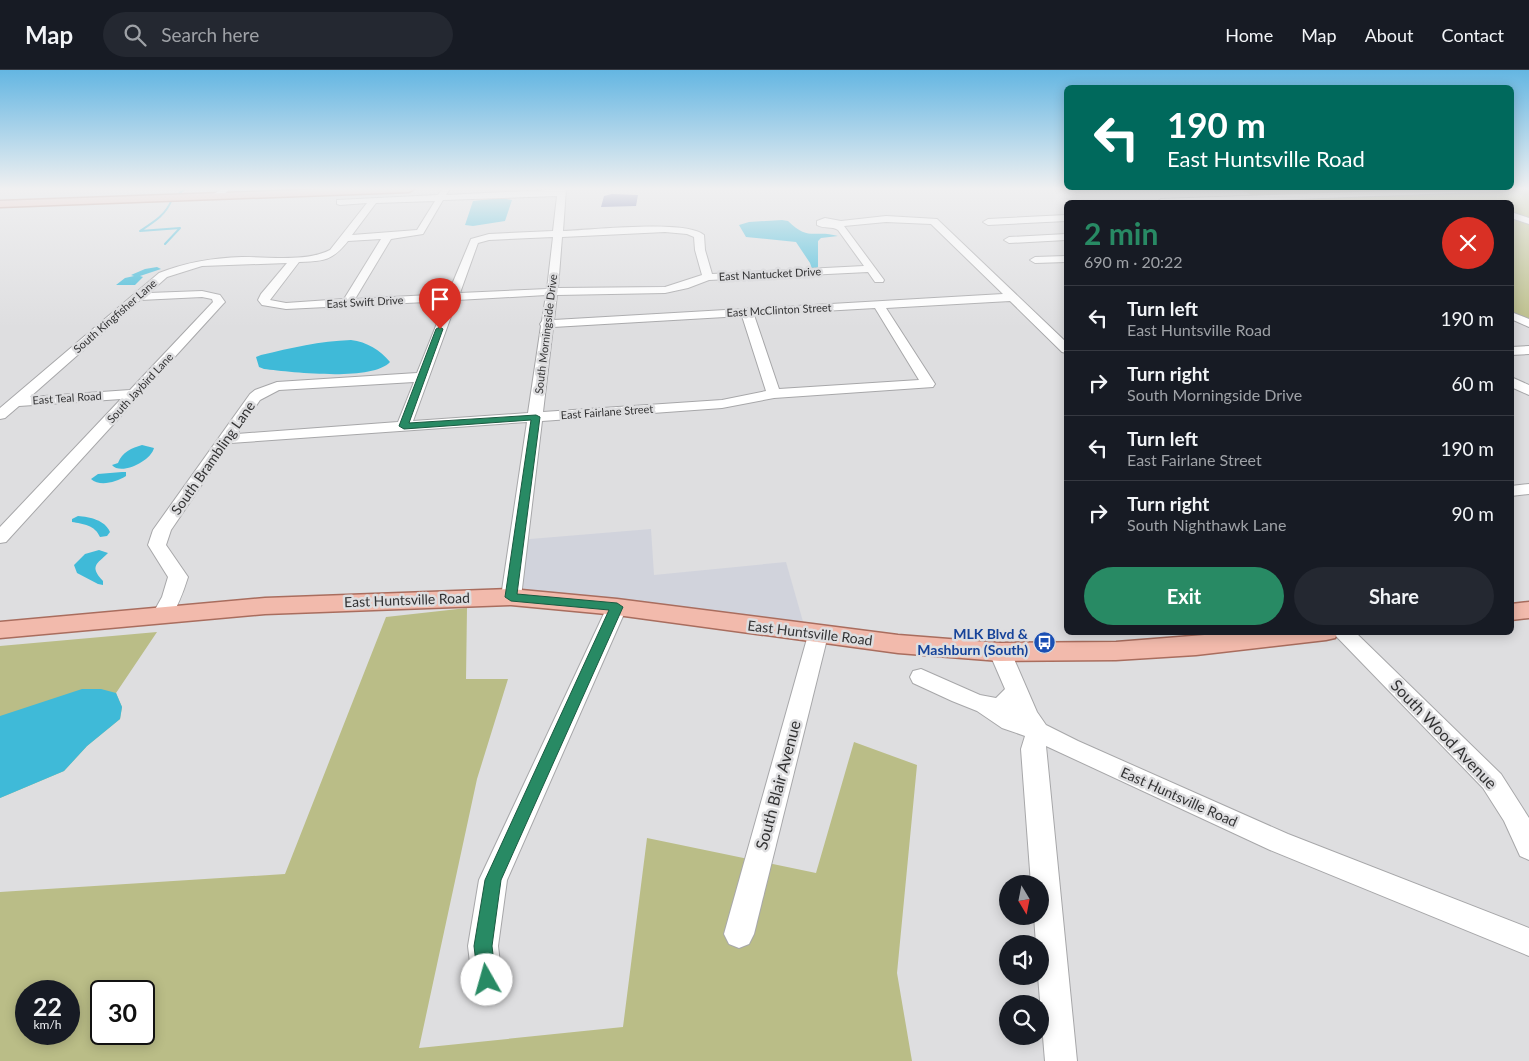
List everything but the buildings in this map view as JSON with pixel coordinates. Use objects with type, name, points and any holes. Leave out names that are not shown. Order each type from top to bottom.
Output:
[{"type":"main road","name":"East Huntsville Road","points":[[0,630],[265,606],[511,597],[617,607],[818,635],[898,644],[1000,652]]},
{"type":"main road","points":[[1514,612],[1529,610]]},
{"type":"main road","points":[[1000,652],[1134,650],[1196,646],[1298,635]]},
{"type":"street","name":"South Kingfisher Lane","points":[[0,415],[163,275],[181,268],[216,262],[320,258],[331,254],[347,235]]},
{"type":"street","points":[[345,238],[394,235]]},
{"type":"street","points":[[404,426],[474,241],[489,237],[529,235]]},
{"type":"street","name":"South Morningside Drive","points":[[511,597],[536,417],[558,235]]},
{"type":"street","points":[[699,235],[700,250],[708,277]]},
{"type":"street","points":[[846,235],[879,280]]},
{"type":"street","points":[[948,235],[1064,347]]},
{"type":"street","points":[[347,303],[388,236]]},
{"type":"street","points":[[1009,240],[1064,237]]},
{"type":"street","name":"East Swift Drive","points":[[296,259],[265,296],[264,300],[266,302],[286,306],[552,292]]},
{"type":"street","points":[[1035,260],[1064,259]]},
{"type":"street","name":"East Nantucket Drive","points":[[552,292],[665,290],[684,286],[708,277],[871,269]]},
{"type":"street","name":"South Jaybird Lane","points":[[1,535],[220,300],[212,295],[202,294],[136,297]]},
{"type":"street","name":"East McClinton Street","points":[[546,324],[1012,297]]},
{"type":"street","name":"East Fairlane Street","points":[[226,439],[722,404],[774,394],[928,384],[879,305]]},
{"type":"street","points":[[747,312],[774,394]]},
{"type":"street","points":[[1514,316],[1529,323]]},
{"type":"street","points":[[1514,351],[1529,350]]},
{"type":"street","name":"South Brambling Lane","points":[[162,615],[172,597],[178,577],[157,545],[162,530],[255,397],[268,389],[290,385],[422,377]]},
{"type":"street","points":[[1514,383],[1529,391]]},
{"type":"street","name":"East Teal Road","points":[[0,403],[134,394]]},
{"type":"street","points":[[1514,491],[1529,489]]},
{"type":"street","points":[[487,980],[483,946],[493,880],[617,607]]},
{"type":"street","name":"South Blair Avenue","points":[[739,934],[818,635]]},
{"type":"street","name":"South Wood Avenue","points":[[1345,635],[1473,760],[1492,781],[1513,810],[1529,848]]},
{"type":"street","name":"East Huntsville Road","points":[[1000,652],[1027,716],[1038,731],[1070,748],[1279,842],[1529,942]]},
{"type":"street","points":[[921,677],[986,706],[996,715],[1038,731],[1033,749],[1061,1061]]},
{"type":"street","points":[[986,706],[1000,706],[1008,701],[1016,690]]},
{"type":"shaded area","points":[[651,529],[654,575],[786,562],[804,625],[511,597],[518,540]]},
{"type":"green space","points":[[1514,235],[1529,235],[1529,323],[1514,316]]},
{"type":"green space","points":[[467,608],[466,679],[508,679],[477,779],[419,1048],[623,1027],[647,838],[816,873],[854,742],[917,765],[897,973],[912,1061],[0,1061],[0,892],[285,874],[386,617]]},
{"type":"green space","points":[[157,632],[116,693],[122,707],[120,719],[87,746],[64,771],[0,798],[0,646]]},
{"type":"water","points":[[745,235],[838,236],[821,238],[818,241],[818,269],[812,269],[796,242],[746,237]]},
{"type":"water","points":[[157,267],[161,269],[140,276],[143,277],[135,285],[116,285],[125,278],[134,276],[131,275],[145,269]]},
{"type":"water","points":[[351,340],[373,347],[390,362],[380,368],[366,372],[330,374],[264,369],[259,367],[256,357],[306,345]]},
{"type":"water","points":[[142,445],[154,448],[152,453],[142,462],[122,469],[112,465],[118,463],[128,451]]},
{"type":"water","points":[[126,472],[126,476],[113,482],[99,483],[91,479],[98,474]]},
{"type":"water","points":[[78,516],[92,518],[101,522],[110,532],[107,536],[100,537],[92,528],[84,524],[72,522],[72,519]]},
{"type":"water","points":[[99,550],[108,553],[96,566],[96,572],[103,581],[103,585],[77,573],[74,565],[85,554]]},
{"type":"water","points":[[82,689],[101,689],[116,693],[122,707],[120,719],[87,746],[64,771],[0,798],[0,716]]},
{"type":"waterway","points":[[165,244],[173,235]]},
{"type":"place","name":"MLK Blvd & Mashburn (South)","points":[[1044,642]]},
{"type":"route","points":[[440,329],[404,426],[536,417],[511,597],[617,607],[493,880],[483,946],[487,980]]}]
